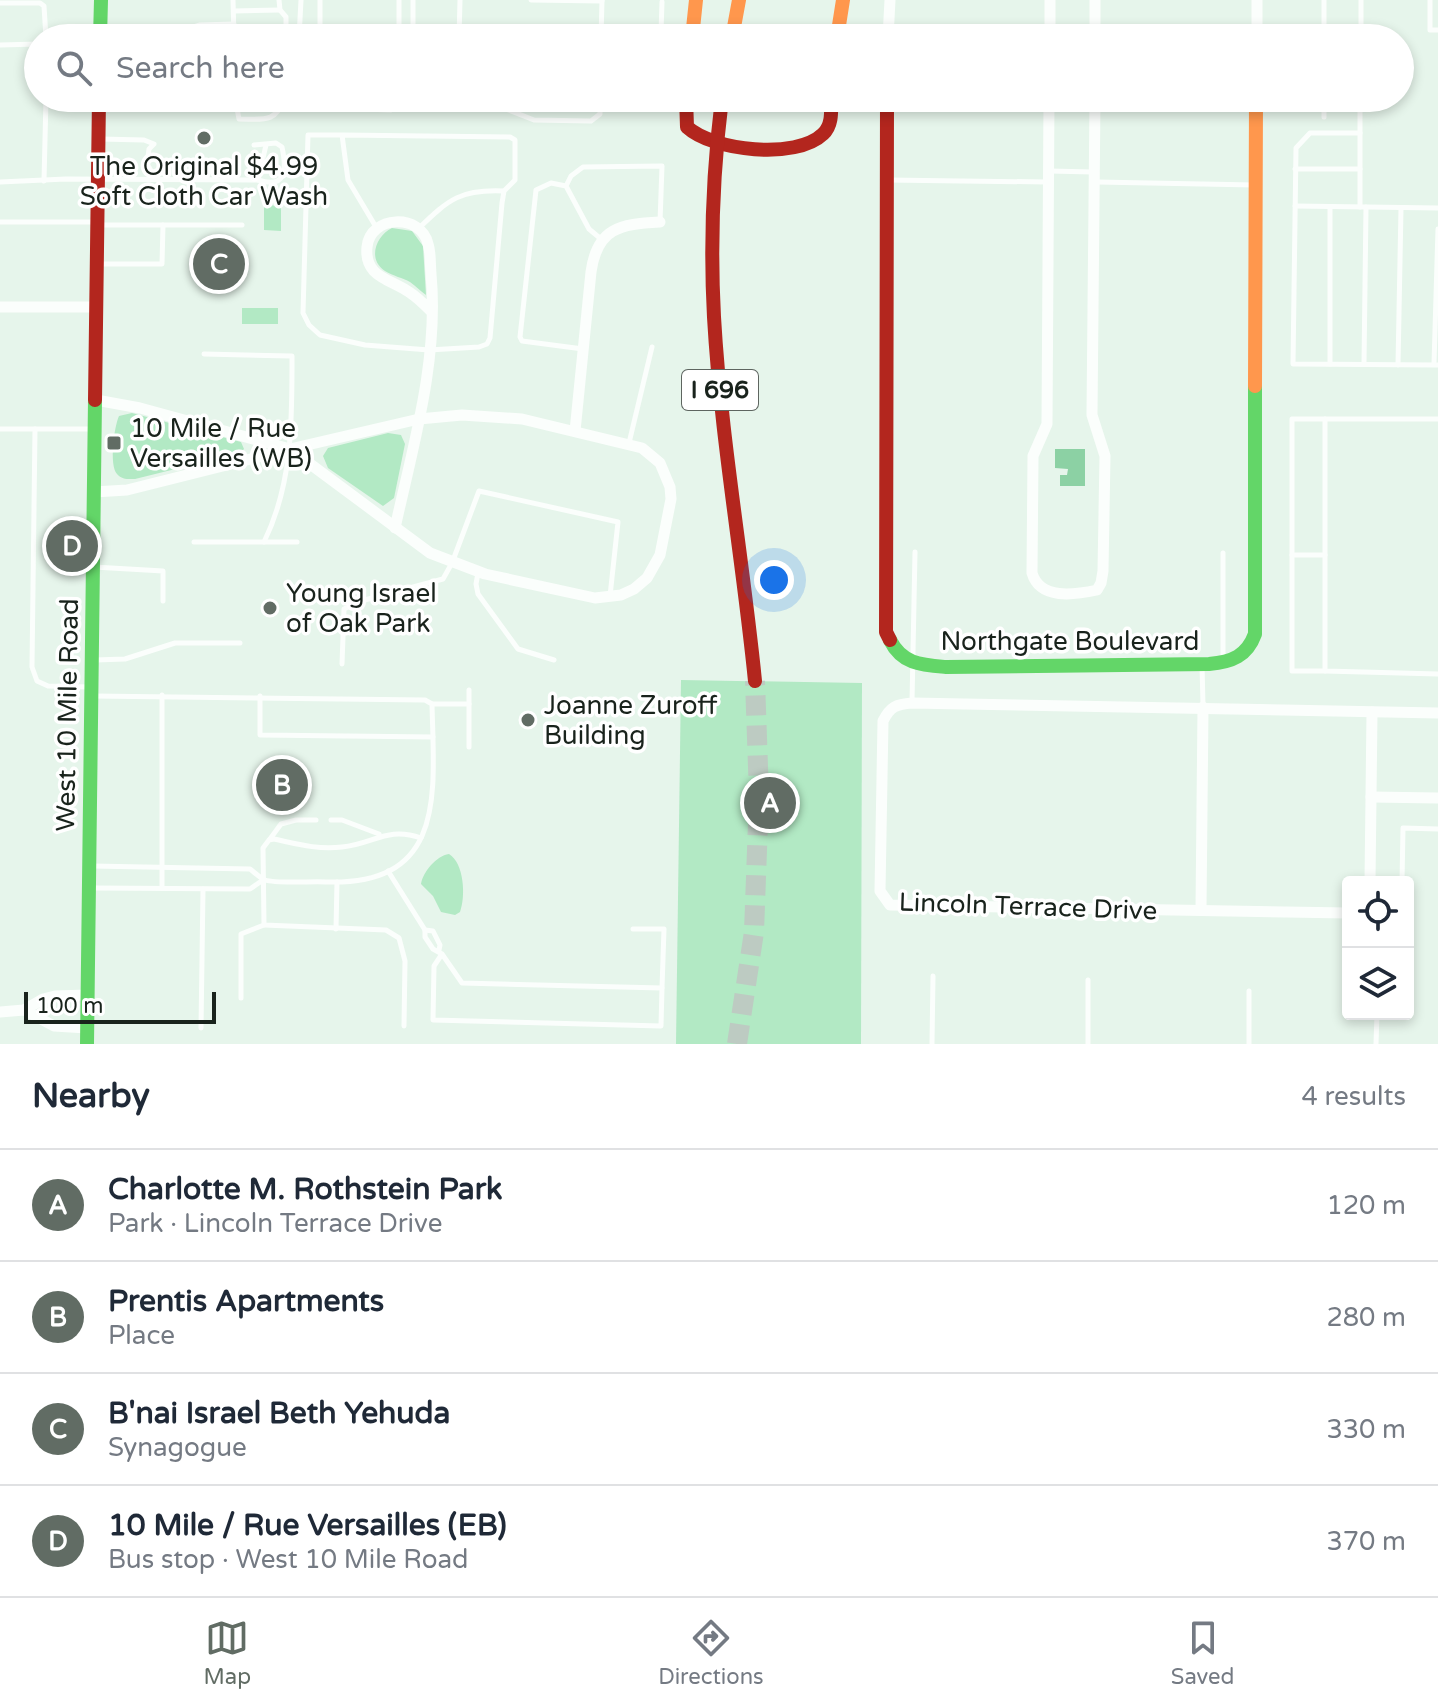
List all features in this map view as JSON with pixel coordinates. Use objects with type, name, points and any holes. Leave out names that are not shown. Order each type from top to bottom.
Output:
[{"type":"main road","points":[[100,24],[101,0]]},
{"type":"main road","points":[[693,24],[696,0]]},
{"type":"main road","points":[[735,24],[739,0]]},
{"type":"main road","points":[[839,24],[843,0]]},
{"type":"main road","name":"West 10 Mile Road","points":[[87,1044],[99,112]]},
{"type":"main road","points":[[686,112],[687,127],[697,138],[726,147],[784,147],[802,146],[824,134],[830,125],[830,112]]},
{"type":"main road","name":"I 696","points":[[721,112],[712,202],[714,325],[755,681]]},
{"type":"main road","name":"Northgate Boulevard","points":[[887,112],[886,632],[901,659],[946,667],[1223,663],[1240,657],[1251,647],[1255,634],[1256,112]]},
{"type":"street","points":[[889,24],[890,0]]},
{"type":"street","points":[[1050,0],[1050,24]]},
{"type":"street","points":[[1095,0],[1095,24]]},
{"type":"street","points":[[1257,0],[1257,24]]},
{"type":"street","name":"Northgate Boulevard","points":[[1049,112],[1047,424],[1033,456],[1032,573],[1035,584],[1048,593],[1081,594],[1097,590],[1103,571],[1105,456],[1092,415],[1095,112]]},
{"type":"street","points":[[395,528],[419,419],[429,350],[432,312],[428,241],[408,222],[395,221],[376,228],[369,237],[367,250],[368,263],[376,275],[409,291],[432,312]]},
{"type":"street","points":[[575,431],[593,259],[602,240],[613,230],[630,224],[660,222]]},
{"type":"street","points":[[0,307],[97,307]]},
{"type":"street","points":[[94,492],[127,490],[290,449],[419,419],[462,415],[501,416],[629,443],[651,454],[665,474],[671,499],[660,555],[647,578],[634,589],[595,598],[478,572],[430,553],[290,449],[140,408],[96,400]]},
{"type":"street","points":[[912,703],[1438,713]]},
{"type":"street","name":"Lincoln Terrace Drive","points":[[912,703],[898,704],[889,709],[882,729],[880,891],[890,905],[1342,913]]},
{"type":"street","points":[[1201,910],[1203,707]]},
{"type":"street","points":[[1370,876],[1372,712]]},
{"type":"street","points":[[1371,797],[1438,798]]},
{"type":"street","points":[[0,1012],[24,1010],[55,996],[88,995]]},
{"type":"street","points":[[24,1010],[54,1026],[87,1028]]},
{"type":"lane","points":[[233,0],[234,24]]},
{"type":"lane","points":[[279,0],[286,24]]},
{"type":"lane","points":[[300,24],[301,0]]},
{"type":"lane","points":[[320,0],[320,24]]},
{"type":"lane","points":[[399,0],[399,24]]},
{"type":"lane","points":[[413,0],[413,24]]},
{"type":"lane","points":[[459,24],[460,0]]},
{"type":"lane","points":[[531,0],[602,1],[601,24]]},
{"type":"lane","points":[[1324,0],[1324,24]]},
{"type":"lane","points":[[1361,0],[1361,24]]},
{"type":"lane","points":[[1430,0],[1430,30],[1438,30]]},
{"type":"lane","points":[[661,24],[662,2]]},
{"type":"lane","points":[[0,3],[40,3],[44,6],[45,24]]},
{"type":"lane","points":[[234,11],[280,10]]},
{"type":"lane","points":[[0,45],[24,44]]},
{"type":"lane","points":[[44,181],[46,112]]},
{"type":"lane","points":[[237,112],[239,119],[269,119],[278,112]]},
{"type":"lane","points":[[514,112],[534,120],[591,121],[600,112]]},
{"type":"lane","points":[[1324,112],[1324,117]]},
{"type":"lane","points":[[1360,112],[1364,364]]},
{"type":"lane","points":[[1360,133],[1310,133],[1296,148],[1293,364],[1436,365],[1438,229]]},
{"type":"lane","points":[[308,135],[342,135],[510,137],[515,140],[515,180],[504,191],[487,344],[429,350],[365,345],[320,335],[309,325],[303,313],[308,135]]},
{"type":"lane","points":[[342,135],[348,180],[376,228]]},
{"type":"lane","points":[[99,139],[144,140],[154,144],[147,151],[147,159],[156,179]]},
{"type":"lane","points":[[0,182],[156,179],[258,180],[274,184],[283,174],[282,147],[276,143],[254,145]]},
{"type":"lane","points":[[258,180],[266,145]]},
{"type":"lane","points":[[566,186],[571,176],[583,167],[662,166],[660,222]]},
{"type":"lane","points":[[1295,169],[1360,169]]},
{"type":"lane","points":[[886,180],[1094,177],[1256,185]]},
{"type":"lane","points":[[566,186],[551,183],[536,190],[520,337],[522,341],[584,349]]},
{"type":"lane","points":[[566,186],[589,229],[602,240]]},
{"type":"lane","points":[[418,229],[438,209],[469,191],[504,191]]},
{"type":"lane","points":[[1295,206],[1438,208]]},
{"type":"lane","points":[[1330,207],[1330,364]]},
{"type":"lane","points":[[1398,365],[1401,208]]},
{"type":"lane","points":[[0,222],[242,225]]},
{"type":"lane","points":[[97,264],[162,264],[163,225]]},
{"type":"lane","points":[[629,443],[652,347]]},
{"type":"lane","points":[[204,354],[292,356],[290,449],[278,512],[264,542]]},
{"type":"lane","points":[[1438,419],[1292,419],[1292,671],[1438,674]]},
{"type":"lane","points":[[1325,419],[1325,671]]},
{"type":"lane","points":[[0,429],[95,429]]},
{"type":"lane","points":[[35,429],[32,667],[37,681],[48,686],[92,692],[425,700],[432,704],[469,704]]},
{"type":"lane","points":[[342,664],[344,609],[361,601],[438,582],[452,563],[479,491],[618,522],[610,597]]},
{"type":"lane","points":[[194,542],[297,542]]},
{"type":"lane","points":[[912,703],[915,552]]},
{"type":"lane","points":[[1223,553],[1223,663]]},
{"type":"lane","points":[[1292,555],[1325,555]]},
{"type":"lane","points":[[93,567],[163,571],[163,601]]},
{"type":"lane","points":[[478,572],[478,594],[518,649],[554,660]]},
{"type":"lane","points":[[92,660],[125,659],[175,643],[240,643]]},
{"type":"lane","points":[[1202,664],[1203,707]]},
{"type":"lane","points":[[469,690],[469,747]]},
{"type":"lane","points":[[162,695],[162,888]]},
{"type":"lane","points":[[260,696],[260,735],[433,737]]},
{"type":"lane","points":[[89,888],[250,889],[264,880],[337,882],[375,879],[402,863],[417,848],[421,838],[431,802],[432,704]]},
{"type":"lane","points":[[264,925],[263,848],[281,824],[316,820]]},
{"type":"lane","points":[[331,820],[342,820],[380,835]]},
{"type":"lane","points":[[1402,876],[1403,828],[1438,829]]},
{"type":"lane","points":[[269,840],[335,848],[361,843],[380,835],[404,833],[421,838]]},
{"type":"lane","points":[[89,866],[250,869],[264,880]]},
{"type":"lane","points":[[388,871],[425,930],[425,937],[462,983],[662,988]]},
{"type":"lane","points":[[336,929],[337,882]]},
{"type":"lane","points":[[201,1028],[203,889]]},
{"type":"lane","points":[[241,998],[241,934],[264,925],[386,930],[399,938],[405,961],[404,1026]]},
{"type":"lane","points":[[440,952],[434,966],[433,1020],[661,1026],[664,929],[633,929]]},
{"type":"lane","points":[[932,1044],[933,976]]},
{"type":"lane","points":[[1088,980],[1088,1044]]},
{"type":"lane","points":[[1249,991],[1249,1044]]},
{"type":"lane","points":[[1376,1044],[1377,1020]]},
{"type":"shaded area","points":[[264,205],[281,206],[281,231],[264,230]]},
{"type":"shaded area","points":[[392,228],[412,231],[423,246],[426,295],[410,282],[379,266],[375,254],[378,242]]},
{"type":"shaded area","points":[[242,308],[278,308],[278,324],[242,324]]},
{"type":"shaded area","points":[[132,413],[241,442],[244,449],[240,453],[135,479],[123,478],[115,469],[114,437],[119,416]]},
{"type":"shaded area","points":[[388,433],[401,435],[405,444],[394,498],[383,506],[328,468],[323,456],[328,448]]},
{"type":"shaded area","points":[[1055,449],[1085,449],[1085,486],[1060,486],[1060,475],[1067,475],[1068,469],[1055,468]]},
{"type":"shaded area","points":[[681,680],[862,683],[861,1044],[676,1044]]},
{"type":"shaded area","points":[[449,854],[461,872],[463,889],[460,912],[455,915],[441,912],[433,896],[421,884],[431,865]]},
{"type":"tunnel","points":[[737,1044],[754,932],[759,795],[755,681]]},
{"type":"traffic: fast","points":[[100,24],[101,0]]},
{"type":"traffic: fast","points":[[890,640],[906,659],[946,667],[1209,664],[1225,662],[1243,653],[1255,634],[1255,386]]},
{"type":"traffic: fast","points":[[87,1044],[95,400]]},
{"type":"traffic: slow","points":[[693,24],[696,0]]},
{"type":"traffic: slow","points":[[735,24],[739,0]]},
{"type":"traffic: slow","points":[[839,24],[843,0]]},
{"type":"traffic: slow","points":[[1255,386],[1256,112]]},
{"type":"traffic: jam","points":[[95,400],[99,112]]},
{"type":"traffic: jam","points":[[686,112],[687,127],[715,142],[734,147],[775,150],[810,142],[823,134],[830,122],[831,112]]},
{"type":"traffic: jam","points":[[720,112],[713,208],[714,317],[755,681]]},
{"type":"traffic: jam","points":[[887,112],[886,632],[890,640]]},
{"type":"place","name":"The Original $4.99 Soft Cloth Car Wash","points":[[204,138]]},
{"type":"place","name":"B'nai Israel Beth Yehuda","points":[[219,264]]},
{"type":"place","name":"10 Mile / Rue Versailles (WB)","points":[[114,443]]},
{"type":"place","name":"10 Mile / Rue Versailles (EB)","points":[[72,546]]},
{"type":"place","name":"Young Israel of Oak Park","points":[[270,608]]},
{"type":"place","name":"Joanne Zuroff Building","points":[[528,720]]},
{"type":"place","name":"Prentis Apartments","points":[[282,785]]},
{"type":"place","name":"Charlotte M. Rothstein Park","points":[[770,803]]}]
